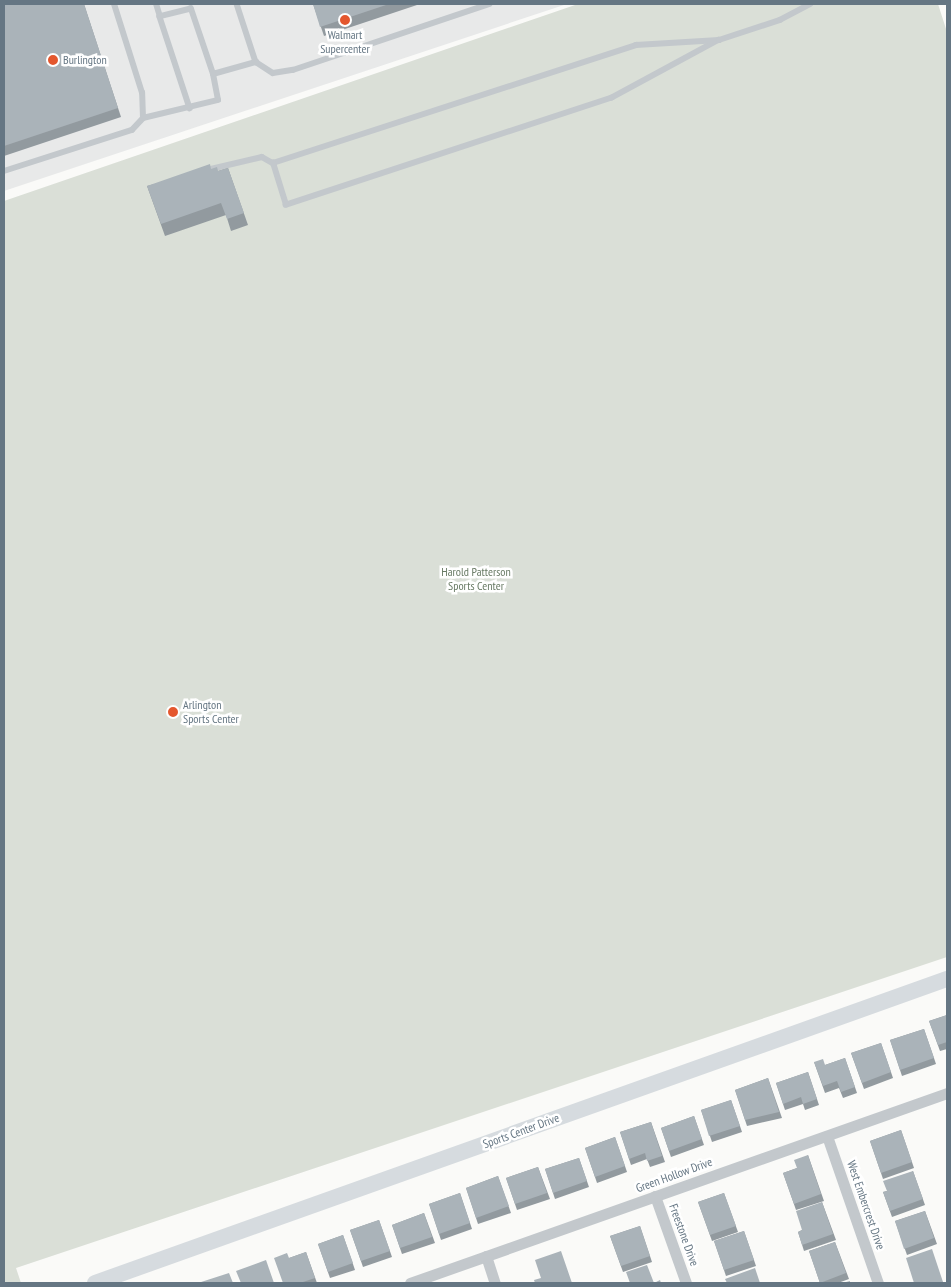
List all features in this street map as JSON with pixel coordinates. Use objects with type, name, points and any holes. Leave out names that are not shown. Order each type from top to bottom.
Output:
[{"type":"street","name":"Sports Center Drive","points":[[95,1283],[947,978]]},
{"type":"street","name":"Green Hollow Drive","points":[[410,1283],[947,1093]]},
{"type":"street","name":"West Embercrest Drive","points":[[827,1136],[878,1283]]},
{"type":"street","name":"Freestone Drive","points":[[655,1196],[686,1283]]},
{"type":"street","points":[[486,1256],[496,1283]]},
{"type":"lane","points":[[114,4],[142,93],[143,118]]},
{"type":"lane","points":[[156,4],[190,108]]},
{"type":"lane","points":[[237,4],[256,62],[273,73],[293,70],[489,4]]},
{"type":"lane","points":[[205,170],[262,157],[273,163],[286,205],[612,98],[719,40],[780,20],[810,4]]},
{"type":"lane","points":[[4,171],[132,130],[143,118],[218,100],[213,74],[191,9],[160,16]]},
{"type":"lane","points":[[273,163],[636,45],[719,40]]},
{"type":"lane","points":[[213,74],[256,62]]},
{"type":"shaded area","points":[[4,4],[567,4],[4,191]]},
{"type":"green space","name":"Harold Patterson Sports Center","points":[[578,4],[938,4],[947,32],[947,957],[16,1268],[21,1283],[4,1283],[4,201]]},
{"type":"building","name":"Burlington","points":[[4,4],[84,4],[118,108],[4,146]]},
{"type":"building","points":[[313,4],[389,4],[320,27]]},
{"type":"building","points":[[210,164],[211,169],[217,167],[218,171],[228,168],[244,213],[227,219],[221,203],[161,224],[147,186]]},
{"type":"building","points":[[947,1015],[947,1042],[938,1045],[929,1021]]},
{"type":"building","points":[[924,1029],[934,1058],[900,1070],[890,1040]]},
{"type":"building","points":[[881,1043],[891,1072],[862,1083],[851,1053]]},
{"type":"building","points":[[845,1058],[855,1087],[841,1092],[837,1081],[823,1086],[814,1062],[823,1059],[825,1065]]},
{"type":"building","points":[[808,1072],[817,1099],[803,1104],[801,1097],[783,1104],[776,1083]]},
{"type":"building","points":[[768,1078],[779,1112],[745,1120],[735,1090]]},
{"type":"building","points":[[731,1100],[740,1126],[709,1136],[701,1110]]},
{"type":"building","points":[[694,1116],[702,1139],[669,1151],[661,1128]]},
{"type":"building","points":[[651,1122],[662,1156],[647,1161],[645,1153],[629,1159],[620,1132]]},
{"type":"building","points":[[901,1130],[912,1162],[881,1173],[870,1141]]},
{"type":"building","points":[[615,1137],[625,1166],[595,1177],[585,1148]]},
{"type":"building","points":[[808,1155],[821,1194],[794,1204],[783,1173],[797,1168],[794,1160]]},
{"type":"building","points":[[579,1158],[587,1181],[553,1193],[545,1169]]},
{"type":"building","points":[[538,1167],[547,1193],[515,1204],[506,1178]]},
{"type":"building","points":[[913,1171],[923,1199],[890,1211],[883,1192],[887,1191],[883,1181]]},
{"type":"building","points":[[498,1176],[509,1206],[476,1218],[466,1188]]},
{"type":"building","points":[[460,1193],[470,1223],[439,1234],[429,1204]]},
{"type":"building","points":[[724,1193],[736,1226],[710,1235],[698,1202]]},
{"type":"building","points":[[822,1202],[833,1234],[802,1245],[798,1232],[802,1230],[796,1211]]},
{"type":"building","points":[[925,1211],[934,1238],[904,1249],[895,1221]]},
{"type":"building","points":[[424,1213],[432,1237],[400,1248],[392,1225]]},
{"type":"building","points":[[379,1220],[390,1251],[361,1261],[350,1230]]},
{"type":"building","points":[[640,1226],[650,1256],[621,1266],[610,1236]]},
{"type":"building","points":[[744,1231],[754,1260],[724,1270],[714,1241]]},
{"type":"building","points":[[343,1235],[353,1263],[328,1272],[318,1244]]},
{"type":"building","points":[[835,1242],[846,1273],[820,1283],[809,1251]]},
{"type":"building","points":[[932,1249],[943,1282],[914,1283],[906,1258]]},
{"type":"building","points":[[561,1251],[572,1283],[535,1283],[534,1280],[541,1278],[535,1260]]},
{"type":"building","points":[[306,1252],[315,1278],[300,1283],[283,1283],[274,1258],[287,1253],[289,1258]]},
{"type":"building","points":[[266,1260],[274,1283],[241,1283],[236,1271]]},
{"type":"building","points":[[647,1265],[654,1283],[630,1283],[626,1272]]},
{"type":"building","points":[[755,1268],[760,1283],[727,1283],[725,1279]]},
{"type":"building","points":[[229,1273],[233,1283],[198,1283]]},
{"type":"place","name":"Walmart Supercenter","points":[[345,20]]},
{"type":"place","name":"Burlington","points":[[53,60]]},
{"type":"place","name":"Arlington Sports Center","points":[[173,712]]}]
